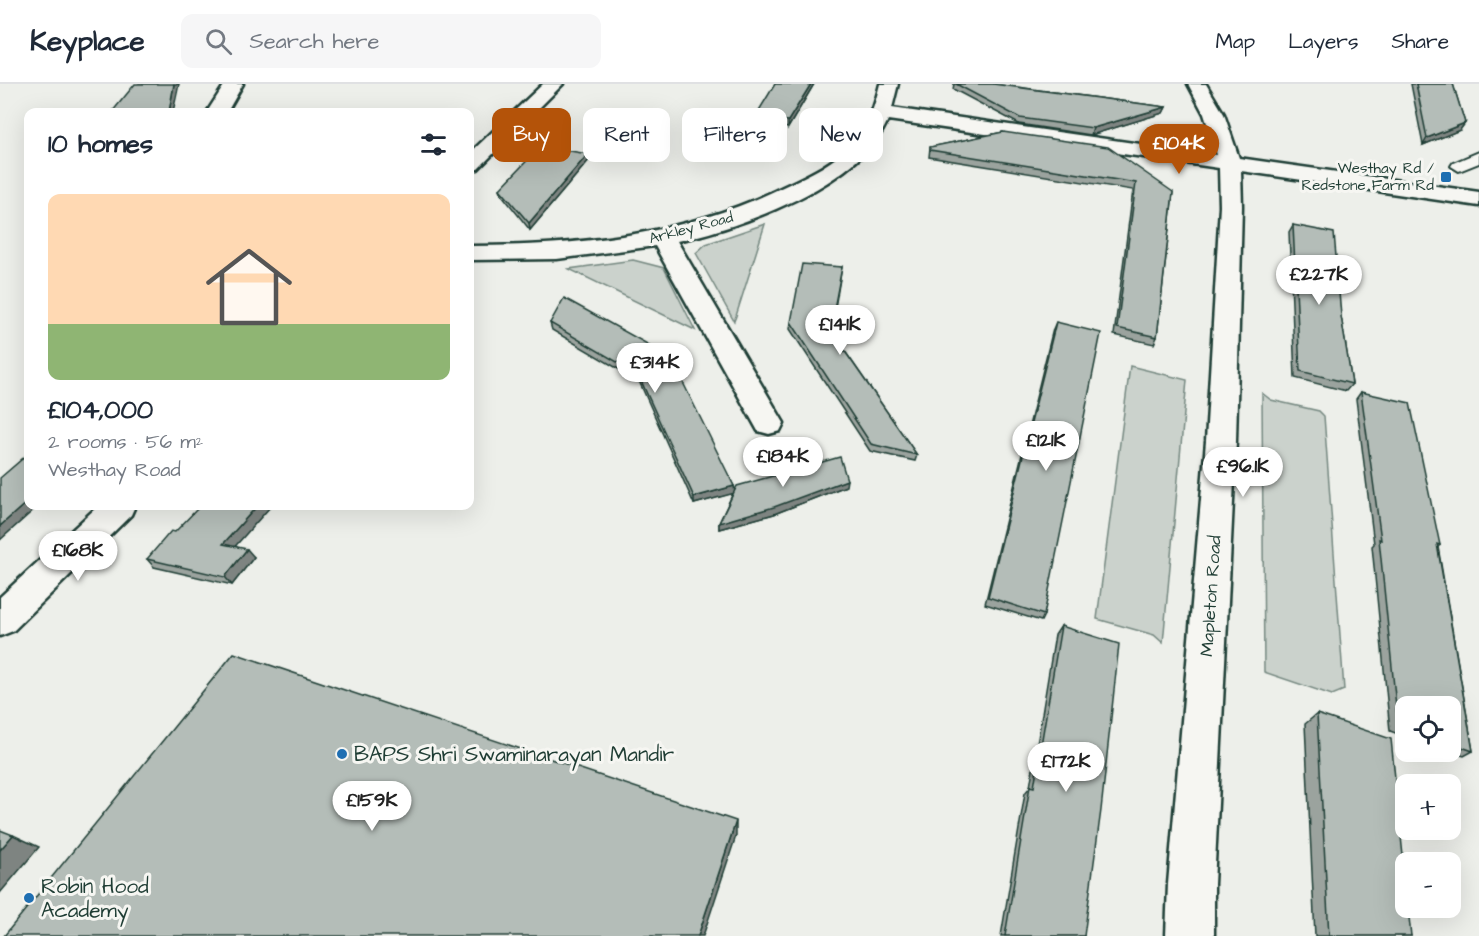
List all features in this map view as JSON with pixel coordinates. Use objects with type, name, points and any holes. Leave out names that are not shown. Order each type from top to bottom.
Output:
[{"type":"street","points":[[219,108],[234,84]]},
{"type":"street","points":[[474,160],[554,84]]},
{"type":"street","name":"Arkley Road","points":[[883,113],[889,84]]},
{"type":"street","name":"Mapleton Road","points":[[1190,936],[1192,872],[1221,441],[1231,206],[1230,163],[1214,114],[1197,84]]},
{"type":"street","points":[[883,113],[1479,199]]},
{"type":"street","name":"Arkley Road","points":[[474,253],[528,254],[604,249],[663,238],[726,222],[788,195],[842,162]]},
{"type":"street","points":[[663,238],[769,423]]},
{"type":"street","points":[[0,620],[115,510]]},
{"type":"lane","points":[[1459,166],[1479,157]]},
{"type":"shaded area","points":[[765,224],[734,321],[696,253],[706,244]]},
{"type":"shaded area","points":[[633,260],[664,268],[695,330],[569,269]]},
{"type":"shaded area","points":[[1130,366],[1187,380],[1163,643],[1154,635],[1097,619]]},
{"type":"shaded area","points":[[1262,393],[1271,400],[1319,411],[1324,416],[1344,690],[1332,695],[1264,672]]},
{"type":"building","points":[[135,84],[174,84],[170,108],[115,108]]},
{"type":"building","points":[[775,84],[811,84],[788,121],[787,108],[760,108]]},
{"type":"building","points":[[956,84],[993,84],[1166,107],[1093,128],[1020,118]]},
{"type":"building","points":[[1416,84],[1453,84],[1465,123],[1427,138]]},
{"type":"building","points":[[1003,132],[1108,147],[1173,192],[1157,337],[1117,328],[1136,183],[930,150],[930,147]]},
{"type":"building","points":[[571,151],[583,153],[583,160],[529,223],[500,189],[526,162],[571,162]]},
{"type":"building","points":[[1293,225],[1334,233],[1341,316],[1352,384],[1300,371]]},
{"type":"building","points":[[802,264],[842,267],[830,330],[917,455],[871,444],[791,322]]},
{"type":"building","points":[[564,298],[658,350],[666,348],[734,486],[694,497],[638,374],[550,323]]},
{"type":"building","points":[[1056,322],[1101,333],[1044,615],[988,597]]},
{"type":"building","points":[[1361,392],[1410,403],[1440,545],[1437,544],[1473,751],[1461,747],[1461,696],[1395,696],[1379,539],[1381,540]]},
{"type":"building","points":[[24,457],[24,505],[0,526],[0,478]]},
{"type":"building","points":[[840,457],[847,480],[774,507],[719,523],[737,486]]},
{"type":"building","points":[[196,510],[253,510],[223,544],[247,549],[225,577],[147,559],[171,531],[175,532]]},
{"type":"building","points":[[1061,626],[1119,644],[1101,810],[1084,936],[1005,936],[1030,786],[1034,787]]},
{"type":"building","name":"BAPS Shri Swaminarayan Mandir","points":[[234,653],[736,821],[698,936],[4,936]]},
{"type":"building","points":[[1317,714],[1391,739],[1395,778],[1395,840],[1401,840],[1403,852],[1395,852],[1395,918],[1409,918],[1411,936],[1329,936]]},
{"type":"building","points":[[0,830],[13,835],[0,850]]},
{"type":"place","name":"Westhay Rd / Redstone Farm Rd","points":[[1446,177]]},
{"type":"place","name":"BAPS Shri Swaminarayan Mandir","points":[[342,754]]},
{"type":"place","name":"Robin Hood Academy","points":[[29,898]]}]
